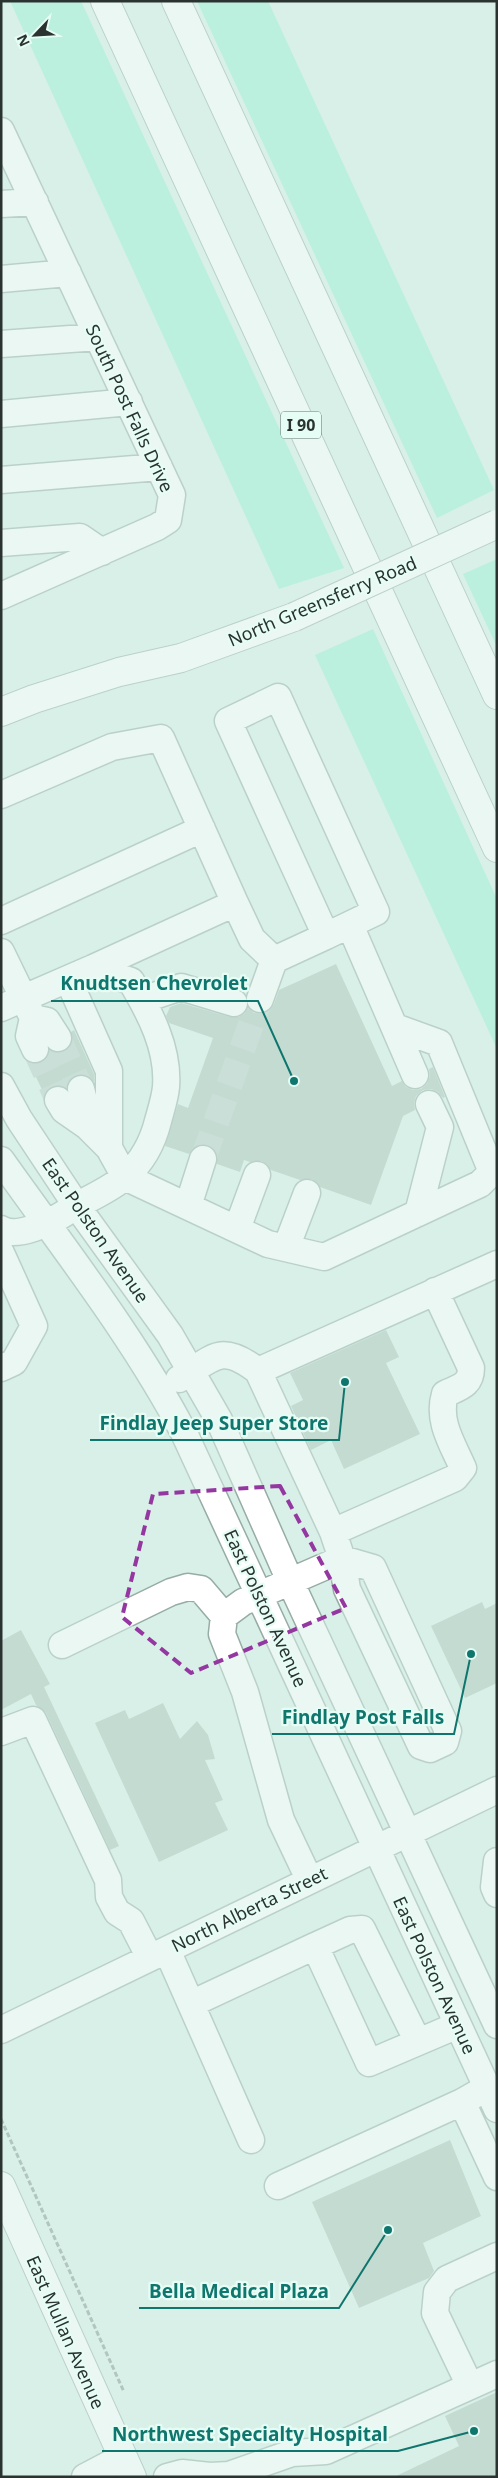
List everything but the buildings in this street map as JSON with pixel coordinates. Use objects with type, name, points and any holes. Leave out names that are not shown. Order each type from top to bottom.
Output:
[{"type":"main road","name":"I 90","points":[[105,1],[497,848]]},
{"type":"main road","points":[[176,1],[497,695]]},
{"type":"main road","name":"North Greensferry Road","points":[[1,712],[34,698],[119,672],[181,658],[294,617],[497,524]]},
{"type":"main road","name":"East Mullan Avenue","points":[[1,2186],[127,2467]]},
{"type":"street","name":"South Post Falls Drive","points":[[1,596],[102,552],[168,520],[172,495],[68,273],[3,140]]},
{"type":"street","points":[[1,204],[34,202]]},
{"type":"street","points":[[1,280],[68,273]]},
{"type":"street","points":[[1,344],[98,337]]},
{"type":"street","points":[[1,414],[129,402]]},
{"type":"street","points":[[1,480],[159,467]]},
{"type":"street","points":[[1,543],[80,537],[102,552]]},
{"type":"street","points":[[260,999],[274,960],[350,925],[376,912],[278,697],[228,721],[326,936]]},
{"type":"street","points":[[1,795],[112,747],[162,738],[252,939],[274,960]]},
{"type":"street","points":[[1,921],[202,829]]},
{"type":"street","points":[[19,1008],[68,979],[235,902]]},
{"type":"street","points":[[350,925],[415,1075]]},
{"type":"street","points":[[1,952],[19,1008],[35,1049]]},
{"type":"street","points":[[1,1368],[14,1362],[34,1326],[2,1240],[47,1224],[125,1177],[141,1161],[155,1132],[166,1088],[166,1062],[157,1031],[131,981],[94,968]]},
{"type":"street","points":[[68,979],[109,1071],[109,1148]]},
{"type":"street","points":[[142,1000],[181,987],[234,1003]]},
{"type":"street","points":[[19,1008],[47,1021],[58,1038]]},
{"type":"street","points":[[70,1094],[64,1110],[87,1126],[109,1148],[125,1177],[268,1244],[324,1257],[480,1184],[492,1172],[439,1043],[395,1027]]},
{"type":"street","name":"East Polston Avenue","points":[[1,1086],[19,1119],[76,1205],[170,1335],[193,1371],[219,1420],[290,1581],[497,2025]]},
{"type":"street","points":[[418,1213],[440,1127],[429,1104]]},
{"type":"street","points":[[188,1206],[203,1159]]},
{"type":"street","name":"East Polston Avenue","points":[[1,1160],[124,1331],[161,1390],[260,1595],[492,2099]]},
{"type":"street","points":[[237,1229],[257,1175]]},
{"type":"street","points":[[286,1248],[307,1193]]},
{"type":"street","points":[[258,1371],[497,1264]]},
{"type":"street","points":[[333,1532],[455,1478],[463,1468],[443,1424],[441,1407],[445,1394],[466,1384],[471,1376],[471,1368],[435,1292]]},
{"type":"street","points":[[161,1390],[214,1357],[230,1354],[242,1359],[258,1371],[333,1532],[342,1559],[347,1589],[421,1746],[430,1749],[445,1742],[448,1731],[373,1568],[342,1559],[243,1602],[224,1616]]},
{"type":"street","points":[[62,1645],[171,1592],[188,1587],[201,1589],[224,1616],[222,1634],[245,1692],[281,1820],[309,1879]]},
{"type":"street","points":[[1,1732],[32,1720],[108,1880],[109,1897],[117,1912],[131,1921],[158,1954],[190,2004],[251,2140]]},
{"type":"street","name":"North Alberta Street","points":[[1,2030],[309,1879],[497,1790]]},
{"type":"street","points":[[497,1861],[494,1887],[497,1894]]},
{"type":"street","points":[[190,2004],[350,1930],[362,1929],[418,2042]]},
{"type":"street","points":[[315,1946],[369,2063],[458,2025]]},
{"type":"street","points":[[278,2186],[462,2102],[492,2099]]},
{"type":"street","points":[[462,2102],[497,2177]]},
{"type":"street","points":[[470,2386],[435,2312],[437,2292],[447,2279],[497,2256]]},
{"type":"street","points":[[166,2477],[182,2473],[210,2476],[229,2475],[292,2453],[326,2451],[497,2374]]},
{"type":"street","points":[[85,2477],[127,2467]]},
{"type":"path","points":[[1,2119],[124,2392]]},
{"type":"highlighted area","points":[[280,1486],[346,1608],[191,1673],[122,1617],[153,1494]]},
{"type":"green space","points":[[10,1],[81,1],[344,568],[279,589]]},
{"type":"green space","points":[[197,1],[268,1],[494,490],[437,518]]},
{"type":"green space","points":[[497,559],[497,647],[463,574]]},
{"type":"green space","points":[[373,629],[497,899],[497,1049],[315,655]]},
{"type":"tunnel","points":[[203,1159],[260,999]]},
{"type":"tunnel","points":[[58,1038],[81,1089]]},
{"type":"tunnel","points":[[35,1049],[58,1100]]},
{"type":"place","name":"Knudtsen Chevrolet","points":[[294,1081]]},
{"type":"place","name":"Findlay Jeep Super Store","points":[[345,1382]]},
{"type":"place","name":"Findlay Post Falls","points":[[471,1654]]},
{"type":"place","name":"Bella Medical Plaza","points":[[388,2230]]},
{"type":"place","name":"Northwest Specialty Hospital","points":[[474,2431]]}]
